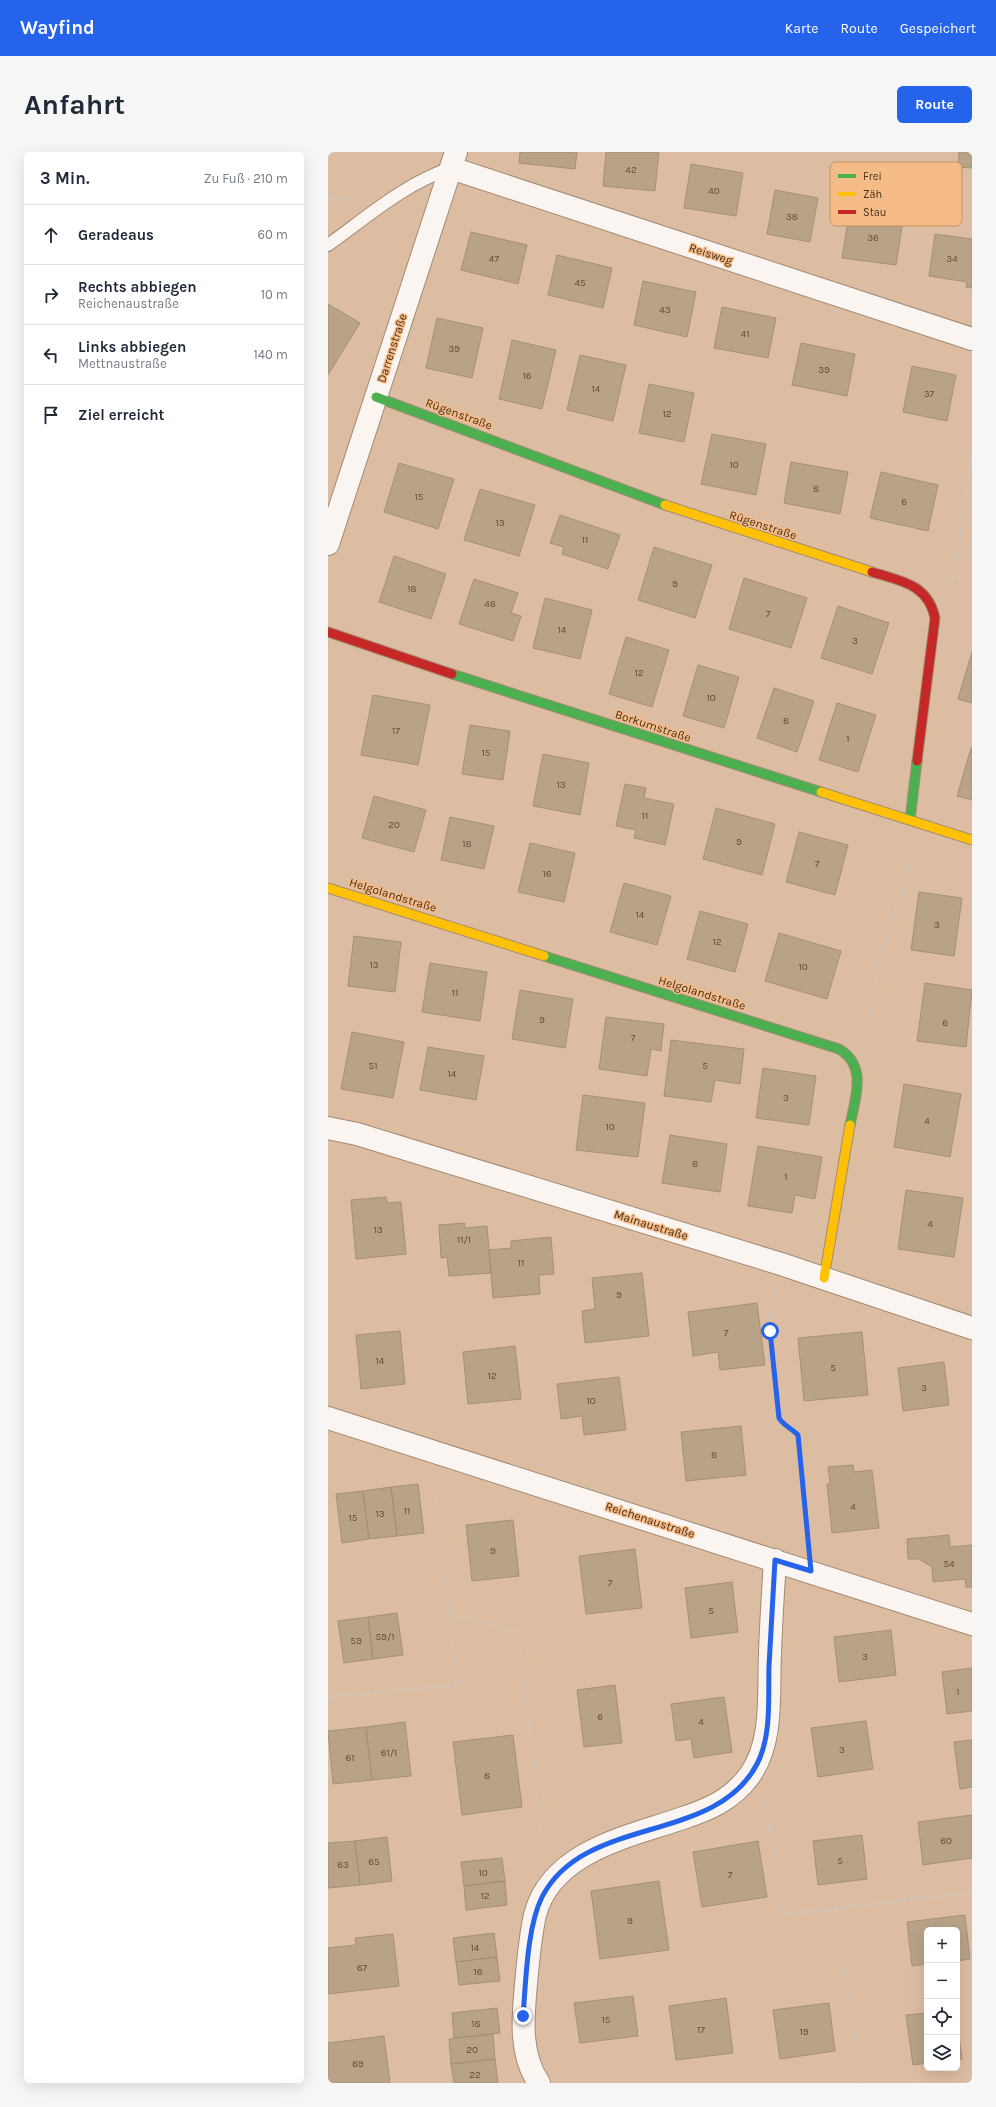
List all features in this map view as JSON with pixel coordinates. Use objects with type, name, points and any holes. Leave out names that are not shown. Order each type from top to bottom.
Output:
[{"type":"street","name":"Reisweg","points":[[453,160],[972,339]]},
{"type":"street","name":"Darrenstraße","points":[[328,544],[453,160]]},
{"type":"street","name":"Rügenstraße","points":[[376,397],[660,503],[904,582],[917,587],[930,599]]},
{"type":"street","points":[[910,820],[935,618],[930,599]]},
{"type":"street","name":"Borkumstraße","points":[[328,632],[455,675],[972,840]]},
{"type":"street","name":"Helgolandstraße","points":[[328,888],[827,1044],[847,1053],[857,1066],[858,1076],[842,1182],[824,1278]]},
{"type":"street","name":"Mainaustraße","points":[[328,1128],[357,1134],[781,1264],[972,1328]]},
{"type":"street","name":"Reichenaustraße","points":[[328,1418],[430,1449],[972,1624]]},
{"type":"street","points":[[539,2083],[530,2067],[525,2046],[523,2016],[535,1915],[542,1897],[551,1884],[573,1862],[614,1841],[704,1811],[719,1804],[731,1796],[751,1774],[760,1757],[767,1727],[775,1560]]},
{"type":"lane","points":[[328,245],[407,188],[434,174],[453,160]]},
{"type":"path","points":[[930,599],[941,592],[955,575],[972,453]]},
{"type":"path","points":[[866,1037],[878,961],[922,824]]},
{"type":"path","points":[[781,1264],[770,1305],[772,1361],[779,1418],[784,1425],[798,1435],[811,1571]]},
{"type":"path","points":[[328,1697],[456,1685],[450,1614],[430,1449]]},
{"type":"path","points":[[450,1614],[519,1632],[541,1832],[551,1884]]},
{"type":"path","points":[[751,1774],[766,1806],[782,1916],[972,1892]]},
{"type":"path","points":[[837,1908],[860,2083]]},
{"type":"building","points":[[520,152],[577,152],[575,169],[519,163]]},
{"type":"building","points":[[606,152],[659,152],[655,191],[603,186]]},
{"type":"building","points":[[959,152],[972,152],[972,168],[962,167],[962,162],[958,162]]},
{"type":"building","points":[[691,164],[743,173],[736,216],[684,208]]},
{"type":"building","points":[[775,190],[818,198],[810,242],[767,234]]},
{"type":"building","points":[[847,226],[902,226],[896,265],[842,258]]},
{"type":"building","points":[[471,232],[527,245],[518,284],[461,270]]},
{"type":"building","points":[[935,234],[972,239],[972,288],[966,287],[967,282],[929,276]]},
{"type":"building","points":[[557,255],[612,268],[603,308],[548,295]]},
{"type":"building","points":[[643,281],[696,292],[687,337],[634,325]]},
{"type":"building","points":[[328,304],[360,323],[328,375]]},
{"type":"building","points":[[722,307],[776,318],[768,358],[714,348]]},
{"type":"building","points":[[437,318],[483,328],[472,378],[426,368]]},
{"type":"building","points":[[512,340],[556,350],[542,409],[499,399]]},
{"type":"building","points":[[801,343],[855,354],[847,396],[792,385]]},
{"type":"building","points":[[580,355],[626,365],[613,421],[567,410]]},
{"type":"building","points":[[912,366],[956,375],[947,421],[903,412]]},
{"type":"building","points":[[649,384],[694,393],[684,442],[639,433]]},
{"type":"building","points":[[712,434],[766,444],[756,495],[701,484]]},
{"type":"building","points":[[791,462],[848,472],[840,514],[784,503]]},
{"type":"building","points":[[399,463],[454,479],[438,529],[384,512]]},
{"type":"building","points":[[881,472],[938,485],[928,531],[870,518]]},
{"type":"building","points":[[480,489],[535,505],[519,556],[464,540]]},
{"type":"building","points":[[560,515],[620,535],[608,569],[562,554],[564,547],[550,543]]},
{"type":"building","points":[[654,547],[712,565],[695,618],[638,600]]},
{"type":"building","points":[[394,556],[446,574],[431,619],[379,602]]},
{"type":"building","points":[[744,578],[807,598],[791,648],[729,629]]},
{"type":"building","points":[[474,579],[518,593],[511,613],[521,616],[513,641],[459,624]]},
{"type":"building","points":[[545,598],[592,610],[580,659],[533,648]]},
{"type":"building","points":[[838,606],[889,623],[872,674],[821,658]]},
{"type":"building","points":[[626,637],[669,650],[652,707],[609,694]]},
{"type":"building","points":[[972,652],[972,703],[958,699]]},
{"type":"building","points":[[698,665],[739,677],[724,728],[683,716]]},
{"type":"building","points":[[774,688],[814,701],[797,752],[757,738]]},
{"type":"building","points":[[373,695],[430,705],[418,765],[361,755]]},
{"type":"building","points":[[837,703],[876,715],[858,772],[819,760]]},
{"type":"building","points":[[470,725],[510,731],[503,780],[462,774]]},
{"type":"building","points":[[972,748],[972,800],[957,796]]},
{"type":"building","points":[[543,754],[589,763],[580,815],[533,806]]},
{"type":"building","points":[[625,784],[646,788],[644,798],[674,804],[665,845],[634,838],[636,830],[616,826]]},
{"type":"building","points":[[374,796],[426,810],[414,852],[362,838]]},
{"type":"building","points":[[716,808],[775,824],[762,875],[703,859]]},
{"type":"building","points":[[450,817],[494,826],[484,869],[441,860]]},
{"type":"building","points":[[799,832],[848,845],[835,895],[786,882]]},
{"type":"building","points":[[530,843],[575,853],[564,902],[518,892]]},
{"type":"building","points":[[624,883],[671,896],[657,945],[610,932]]},
{"type":"building","points":[[919,892],[962,898],[954,956],[911,950]]},
{"type":"building","points":[[700,911],[748,924],[735,972],[687,959]]},
{"type":"building","points":[[779,933],[841,951],[827,999],[765,981]]},
{"type":"building","points":[[354,936],[401,942],[395,992],[348,986]]},
{"type":"building","points":[[430,963],[487,972],[480,1021],[422,1012]]},
{"type":"building","points":[[925,983],[972,990],[966,1047],[917,1041]]},
{"type":"building","points":[[520,990],[573,999],[565,1048],[512,1039]]},
{"type":"building","points":[[606,1017],[664,1024],[661,1051],[651,1049],[647,1076],[599,1069]]},
{"type":"building","points":[[352,1032],[404,1042],[393,1098],[341,1089]]},
{"type":"building","points":[[671,1040],[744,1049],[740,1084],[715,1080],[711,1102],[664,1096]]},
{"type":"building","points":[[428,1047],[484,1056],[476,1100],[420,1090]]},
{"type":"building","points":[[763,1068],[816,1076],[809,1125],[756,1118]]},
{"type":"building","points":[[904,1084],[961,1094],[950,1157],[894,1147]]},
{"type":"building","points":[[583,1095],[645,1103],[638,1157],[576,1150]]},
{"type":"building","points":[[670,1135],[727,1144],[720,1192],[662,1183]]},
{"type":"building","points":[[758,1146],[822,1157],[815,1199],[795,1195],[792,1213],[748,1206]]},
{"type":"building","points":[[906,1190],[963,1198],[954,1257],[898,1249]]},
{"type":"building","points":[[386,1197],[387,1203],[401,1202],[406,1254],[356,1259],[351,1200]]},
{"type":"building","points":[[465,1223],[465,1228],[487,1226],[491,1273],[449,1276],[447,1257],[441,1258],[439,1225]]},
{"type":"building","points":[[551,1237],[554,1274],[539,1275],[540,1294],[493,1298],[489,1250],[511,1248],[511,1241]]},
{"type":"building","points":[[642,1273],[649,1336],[585,1343],[582,1311],[595,1309],[592,1278]]},
{"type":"building","points":[[757,1303],[765,1365],[720,1370],[718,1352],[693,1356],[688,1312]]},
{"type":"building","points":[[400,1331],[405,1384],[361,1389],[356,1335]]},
{"type":"building","points":[[862,1332],[868,1395],[804,1401],[798,1338]]},
{"type":"building","points":[[515,1346],[521,1399],[468,1404],[463,1352]]},
{"type":"building","points":[[944,1362],[949,1405],[903,1411],[898,1368]]},
{"type":"building","points":[[619,1377],[626,1430],[584,1435],[582,1416],[561,1419],[557,1384]]},
{"type":"building","points":[[741,1426],[746,1475],[686,1481],[681,1432]]},
{"type":"building","points":[[853,1465],[854,1472],[872,1470],[879,1528],[832,1533],[827,1484],[830,1484],[828,1467]]},
{"type":"building","points":[[418,1484],[424,1533],[397,1536],[391,1487]]},
{"type":"building","points":[[391,1487],[397,1536],[369,1539],[363,1491]]},
{"type":"building","points":[[363,1491],[369,1539],[342,1543],[336,1494]]},
{"type":"building","points":[[513,1520],[519,1576],[472,1581],[466,1525]]},
{"type":"building","points":[[949,1535],[950,1547],[972,1545],[972,1587],[966,1587],[965,1579],[933,1582],[932,1567],[919,1559],[908,1559],[907,1539]]},
{"type":"building","points":[[635,1549],[642,1608],[586,1614],[579,1556]]},
{"type":"building","points":[[732,1582],[738,1632],[691,1638],[685,1588]]},
{"type":"building","points":[[397,1613],[403,1655],[373,1659],[368,1617]]},
{"type":"building","points":[[368,1617],[373,1659],[344,1663],[338,1621]]},
{"type":"building","points":[[891,1630],[896,1675],[839,1682],[834,1637]]},
{"type":"building","points":[[972,1668],[972,1711],[947,1714],[942,1672]]},
{"type":"building","points":[[615,1685],[622,1743],[584,1747],[577,1690]]},
{"type":"building","points":[[724,1697],[732,1752],[694,1758],[691,1739],[676,1741],[671,1704]]},
{"type":"building","points":[[866,1721],[873,1769],[818,1777],[811,1728]]},
{"type":"building","points":[[405,1722],[411,1776],[372,1780],[366,1727]]},
{"type":"building","points":[[366,1727],[372,1780],[333,1784],[328,1731]]},
{"type":"building","points":[[513,1735],[522,1807],[462,1815],[453,1742]]},
{"type":"building","points":[[972,1740],[972,1787],[960,1789],[954,1742]]},
{"type":"building","points":[[972,1815],[972,1858],[923,1865],[918,1822]]},
{"type":"building","points":[[862,1835],[867,1879],[818,1885],[813,1841]]},
{"type":"building","points":[[387,1837],[392,1881],[360,1885],[355,1841]]},
{"type":"building","points":[[355,1841],[360,1885],[328,1888],[328,1843]]},
{"type":"building","points":[[758,1841],[767,1897],[702,1907],[693,1852]]},
{"type":"building","points":[[502,1858],[505,1881],[464,1886],[461,1862]]},
{"type":"building","points":[[505,1881],[507,1905],[466,1910],[464,1886]]},
{"type":"building","points":[[659,1881],[669,1950],[600,1959],[591,1891]]},
{"type":"building","points":[[965,1915],[970,1959],[960,1961],[960,1927],[924,1927],[924,1964],[912,1966],[907,1922]]},
{"type":"building","points":[[494,1933],[497,1957],[456,1962],[453,1938]]},
{"type":"building","points":[[393,1934],[399,1986],[328,1994],[328,1948],[356,1945],[355,1938]]},
{"type":"building","points":[[497,1957],[500,1981],[459,1985],[456,1962]]},
{"type":"building","points":[[633,1996],[638,2036],[580,2043],[574,2003]]},
{"type":"building","points":[[726,1998],[733,2053],[676,2060],[669,2006]]},
{"type":"building","points":[[829,2003],[835,2051],[780,2059],[773,2010]]},
{"type":"building","points":[[497,2008],[500,2033],[454,2038],[452,2013]]},
{"type":"building","points":[[924,2013],[924,2063],[913,2065],[906,2015]]},
{"type":"building","points":[[493,2034],[495,2059],[451,2064],[449,2039]]},
{"type":"building","points":[[384,2036],[390,2083],[328,2083],[328,2043]]},
{"type":"building","points":[[960,2045],[962,2059],[960,2059]]},
{"type":"building","points":[[495,2059],[498,2083],[454,2083],[451,2064]]},
{"type":"traffic: fast","points":[[376,397],[665,505]]},
{"type":"traffic: fast","points":[[452,674],[821,792]]},
{"type":"traffic: fast","points":[[910,820],[917,761]]},
{"type":"traffic: fast","points":[[544,956],[839,1049],[848,1056],[854,1064],[857,1074],[856,1094],[850,1125]]},
{"type":"traffic: slow","points":[[665,505],[872,572]]},
{"type":"traffic: slow","points":[[821,792],[972,840]]},
{"type":"traffic: slow","points":[[328,888],[544,956]]},
{"type":"traffic: slow","points":[[824,1278],[850,1125]]},
{"type":"traffic: jam","points":[[872,572],[893,578],[920,591],[926,598],[935,618],[917,761]]},
{"type":"traffic: jam","points":[[328,632],[452,674]]},
{"type":"route","points":[[523,2016],[535,1915],[542,1897],[561,1872],[573,1862],[614,1841],[704,1811],[719,1804],[742,1786],[751,1774],[760,1757],[767,1727],[775,1560],[811,1571],[798,1435],[784,1425],[779,1418],[770,1331]]}]
